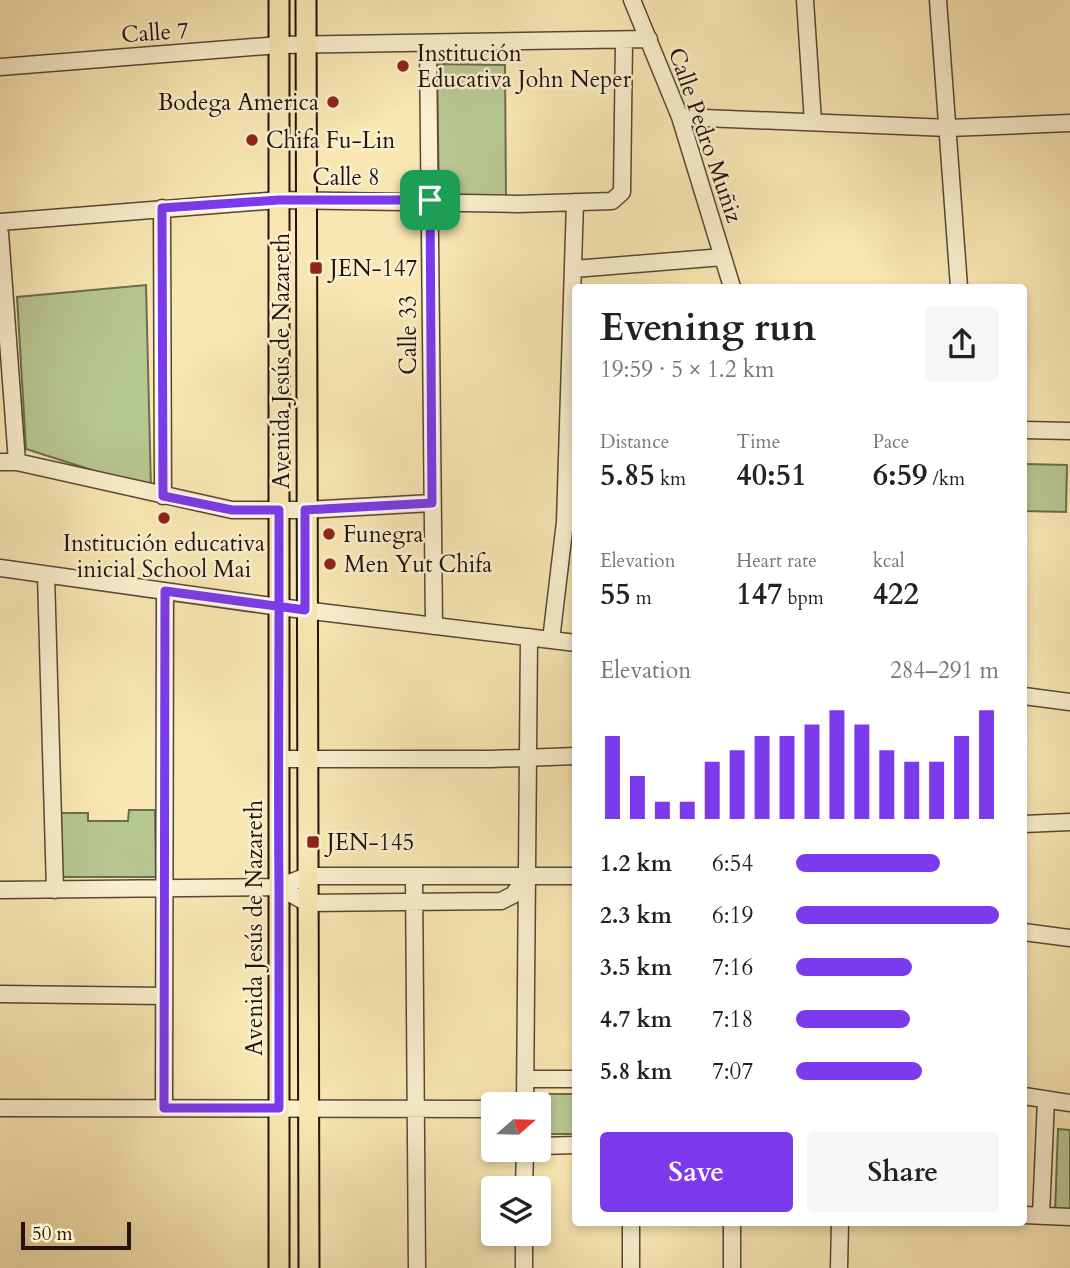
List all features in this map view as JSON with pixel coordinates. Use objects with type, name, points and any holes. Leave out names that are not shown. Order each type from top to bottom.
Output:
[{"type":"main road","name":"Avenida Jesús de Nazareth","points":[[279,0],[279,1268]]},
{"type":"main road","name":"Avenida Jesús de Nazareth","points":[[306,0],[305,610],[309,1268]]},
{"type":"street","name":"Calle Pedro Muñiz","points":[[632,0],[680,117],[731,284]]},
{"type":"street","points":[[804,0],[814,122]]},
{"type":"street","points":[[938,0],[958,284]]},
{"type":"street","name":"Calle 7","points":[[0,67],[279,45],[649,39]]},
{"type":"street","name":"Calle 8","points":[[0,222],[279,200],[430,200],[518,204],[612,201],[622,192],[624,41]]},
{"type":"street","name":"Calle 33","points":[[428,43],[434,625]]},
{"type":"street","points":[[680,117],[949,128],[1070,123]]},
{"type":"street","points":[[575,202],[575,284]]},
{"type":"street","points":[[162,208],[163,496]]},
{"type":"street","points":[[0,233],[17,462]]},
{"type":"street","points":[[575,269],[723,257]]},
{"type":"street","points":[[551,639],[570,521],[572,420]]},
{"type":"street","points":[[1027,430],[1070,430]]},
{"type":"street","points":[[0,462],[17,462],[232,510],[305,510],[432,503]]},
{"type":"street","points":[[0,568],[279,607],[572,642]]},
{"type":"street","points":[[46,575],[55,890]]},
{"type":"street","points":[[164,1108],[165,591]]},
{"type":"street","points":[[525,1092],[528,637]]},
{"type":"street","points":[[1027,696],[1070,702]]},
{"type":"street","points":[[279,759],[491,760],[526,756],[572,756]]},
{"type":"street","points":[[1027,824],[1070,822]]},
{"type":"street","points":[[0,890],[279,887],[307,876],[572,876]]},
{"type":"street","points":[[279,887],[307,903],[501,901],[513,895],[527,876]]},
{"type":"street","points":[[414,877],[417,1268]]},
{"type":"street","points":[[1027,932],[1070,938]]},
{"type":"street","points":[[0,994],[164,996]]},
{"type":"street","points":[[525,1079],[572,1079]]},
{"type":"street","points":[[1027,1097],[1070,1103]]},
{"type":"street","points":[[1041,1215],[1046,1100]]},
{"type":"street","points":[[0,1108],[481,1109]]},
{"type":"street","points":[[551,1146],[572,1145]]},
{"type":"street","points":[[1027,1215],[1070,1217]]},
{"type":"street","points":[[631,1226],[631,1268]]},
{"type":"street","points":[[732,1226],[732,1268]]},
{"type":"street","points":[[839,1226],[839,1268]]},
{"type":"street","points":[[524,1246],[524,1268]]},
{"type":"green space","points":[[437,64],[505,65],[506,199],[439,201]]},
{"type":"green space","points":[[146,285],[151,489],[26,449],[17,297]]},
{"type":"green space","points":[[1027,464],[1067,465],[1066,512],[1027,511]]},
{"type":"green space","points":[[129,810],[155,810],[156,877],[61,877],[61,813],[88,813],[88,821],[128,821]]},
{"type":"green space","points":[[551,1094],[572,1094],[572,1134],[551,1134]]},
{"type":"green space","points":[[1058,1129],[1070,1130],[1070,1214],[1055,1213]]},
{"type":"place","name":"Institución Educativa John Neper","points":[[403,66]]},
{"type":"place","name":"Bodega America","points":[[333,102]]},
{"type":"place","name":"Chifa Fu-Lin","points":[[252,140]]},
{"type":"place","name":"JEN-147","points":[[316,268]]},
{"type":"place","name":"Institución educativa inicial School Mai","points":[[164,518]]},
{"type":"place","name":"Funegra","points":[[329,534]]},
{"type":"place","name":"Men Yut Chifa","points":[[330,564]]},
{"type":"place","name":"JEN-145","points":[[313,842]]},
{"type":"route","points":[[430,200],[279,200],[162,208],[163,496],[232,510],[279,510],[279,526],[279,590],[279,607],[279,1108],[164,1108],[165,591],[279,607],[305,610],[305,510],[432,503],[430,200]]}]
